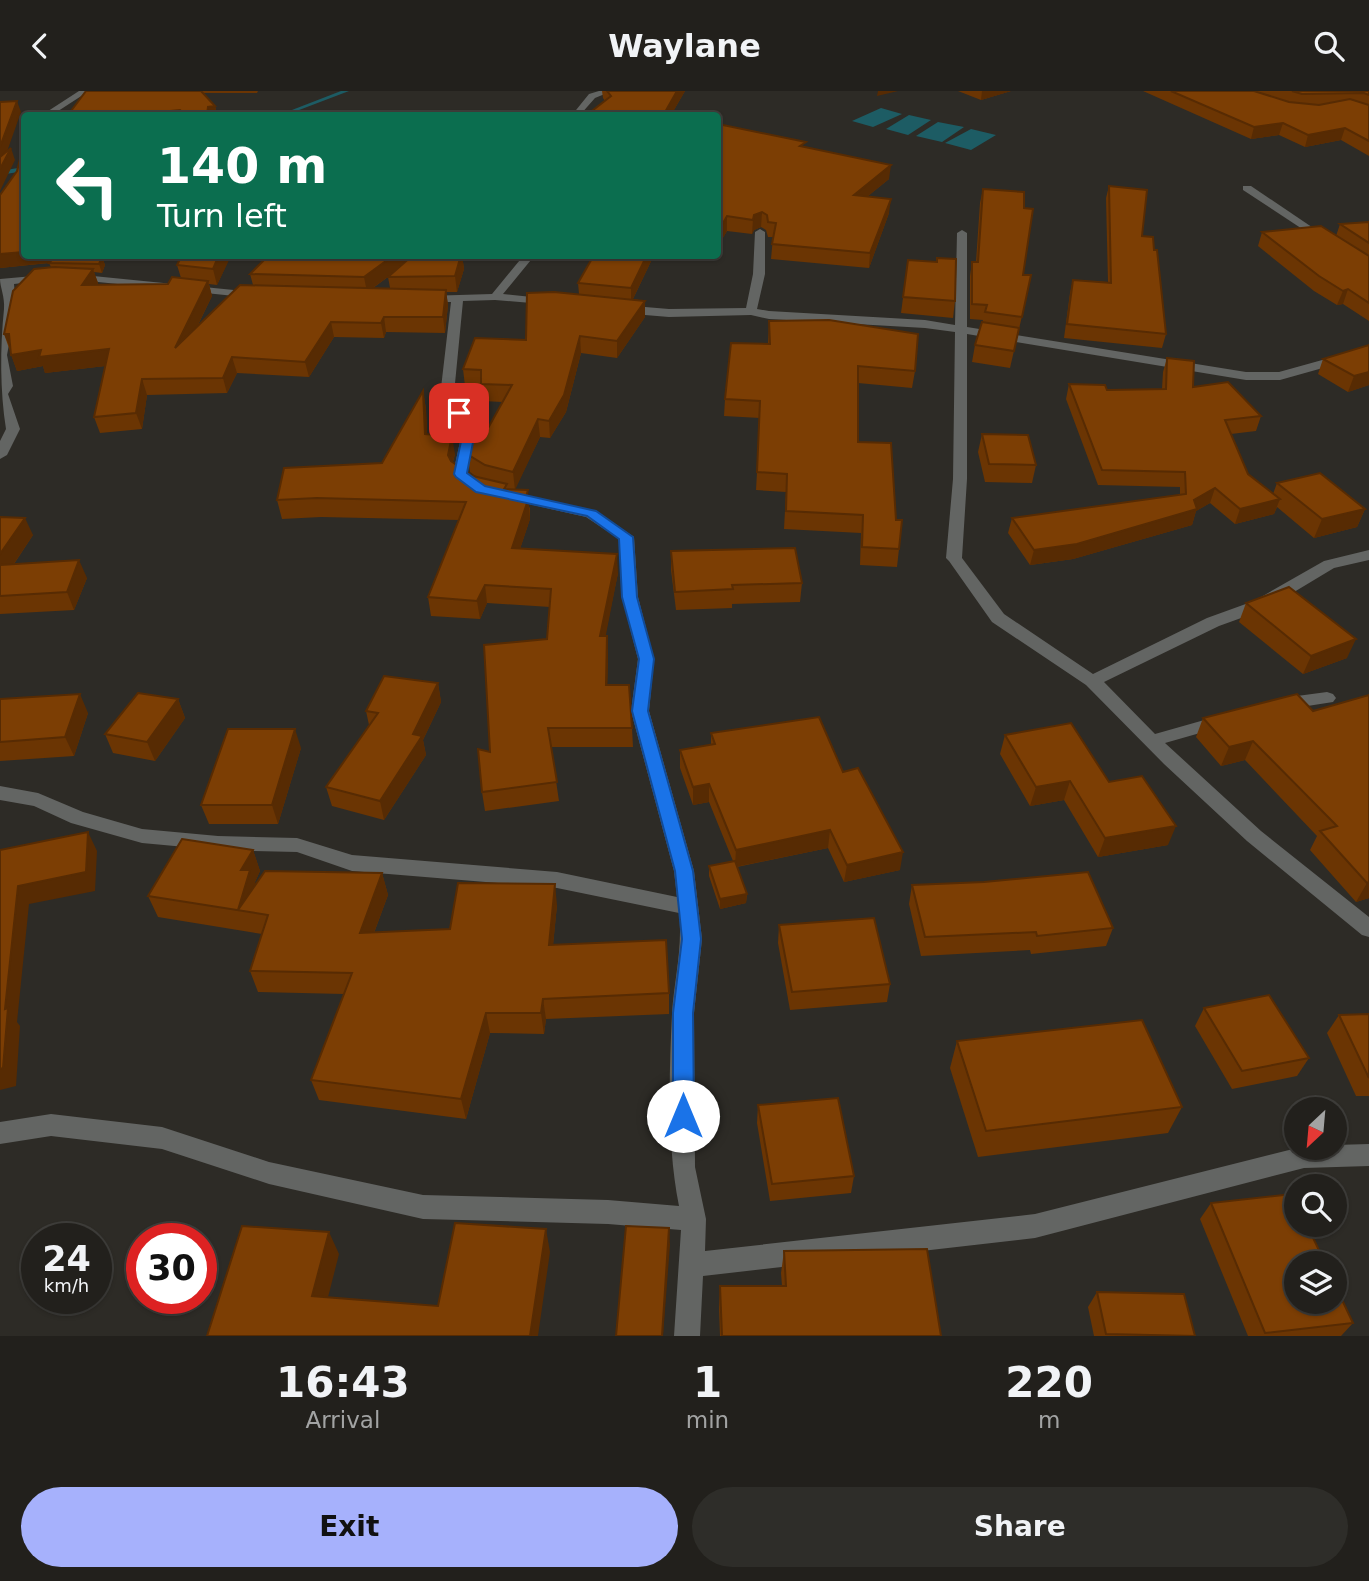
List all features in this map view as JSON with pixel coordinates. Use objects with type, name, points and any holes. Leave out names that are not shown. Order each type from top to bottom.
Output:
[{"type":"street","points":[[52,112],[85,91]]},
{"type":"street","points":[[579,112],[592,96],[608,91]]},
{"type":"street","points":[[1247,188],[1336,247]]},
{"type":"street","points":[[751,311],[759,274],[760,232]]},
{"type":"street","points":[[962,233],[959,329],[960,479],[954,558],[998,618],[1092,681],[1254,836],[1369,929]]},
{"type":"street","points":[[495,297],[527,259]]},
{"type":"street","points":[[0,455],[13,429],[2,394],[4,388],[1,355],[10,307],[4,282],[58,276],[91,277],[266,295]]},
{"type":"street","points":[[416,299],[495,297],[568,305]]},
{"type":"street","points":[[457,299],[446,405],[471,422],[460,474],[481,489],[591,513],[626,537],[630,597],[646,659],[640,711],[684,871],[692,939],[683,1013],[683,1167],[694,1219],[687,1336]]},
{"type":"street","points":[[606,308],[669,313],[751,311],[769,315],[925,324],[1246,376],[1280,376],[1369,351]]},
{"type":"street","points":[[1092,681],[1213,622],[1260,605],[1329,563],[1369,555]]},
{"type":"street","points":[[1266,708],[1327,698]]},
{"type":"street","points":[[1152,741],[1241,715]]},
{"type":"street","points":[[0,793],[38,800],[78,818],[142,836],[218,843],[297,845],[352,863],[557,880],[688,907]]},
{"type":"street","points":[[0,1133],[51,1125],[162,1138],[270,1173],[423,1207],[608,1212],[694,1219]]},
{"type":"street","points":[[692,1265],[1035,1226],[1304,1157],[1369,1155]]},
{"type":"water","points":[[881,108],[902,114],[873,127],[852,121]]},
{"type":"water","points":[[909,115],[931,120],[908,135],[886,129]]},
{"type":"water","points":[[938,122],[964,127],[942,142],[916,136]]},
{"type":"water","points":[[971,129],[996,135],[971,150],[945,143]]},
{"type":"building","points":[[86,91],[201,91],[215,106],[208,107],[207,112],[70,112]]},
{"type":"building","points":[[607,91],[677,91],[665,112],[591,112],[611,96]]},
{"type":"building","points":[[1171,91],[1254,91],[1289,102],[1319,105],[1350,99],[1369,105],[1369,141],[1345,128],[1308,135],[1283,123],[1254,127]]},
{"type":"building","points":[[1292,91],[1369,91],[1369,95],[1302,94]]},
{"type":"building","points":[[17,101],[0,147],[0,102]]},
{"type":"building","points":[[721,125],[806,142],[800,146],[891,165],[854,195],[891,199],[870,253],[772,244],[776,223],[768,222],[767,215],[762,212],[754,215],[753,220],[727,216],[721,227]]},
{"type":"building","points":[[11,148],[0,169],[0,157]]},
{"type":"building","points":[[21,155],[21,252],[0,254],[0,195],[17,171]]},
{"type":"building","points":[[1109,186],[1147,190],[1142,236],[1153,237],[1154,250],[1157,250],[1166,334],[1067,324],[1073,280],[1111,283]]},
{"type":"building","points":[[983,189],[1024,192],[1024,208],[1033,209],[1023,275],[1031,275],[1022,317],[985,312],[987,305],[972,304],[972,262],[978,262]]},
{"type":"building","points":[[1369,222],[1369,243],[1340,224]]},
{"type":"building","points":[[1321,226],[1369,256],[1369,303],[1348,289],[1343,291],[1319,276],[1262,232]]},
{"type":"building","points":[[937,258],[956,259],[955,301],[903,297],[908,260],[937,262]]},
{"type":"building","points":[[52,259],[101,259],[99,264],[49,263]]},
{"type":"building","points":[[180,259],[217,259],[213,269],[177,265]]},
{"type":"building","points":[[265,259],[389,259],[364,277],[250,274]]},
{"type":"building","points":[[408,259],[460,259],[455,276],[388,277]]},
{"type":"building","points":[[592,259],[645,259],[631,288],[578,283]]},
{"type":"building","points":[[34,269],[93,269],[82,285],[168,284],[172,277],[208,281],[175,348],[240,285],[446,290],[443,317],[384,317],[381,323],[331,322],[305,362],[232,357],[223,378],[142,379],[136,413],[94,417],[109,349],[39,357],[41,350],[11,355],[9,334],[4,334],[13,291]]},
{"type":"building","points":[[554,292],[645,301],[617,341],[580,336],[564,395],[549,421],[538,419],[513,472],[485,465],[467,454],[471,438],[482,439],[512,385],[481,384],[481,370],[463,369],[475,338],[526,340],[527,293]]},
{"type":"building","points":[[829,320],[918,334],[915,371],[858,366],[858,442],[891,443],[896,520],[902,520],[899,549],[862,547],[863,515],[786,511],[787,474],[757,472],[760,401],[725,399],[731,343],[770,344],[769,321]]},
{"type":"building","points":[[982,322],[1019,328],[1014,351],[975,345]]},
{"type":"building","points":[[1369,345],[1369,372],[1354,376],[1323,359]]},
{"type":"building","points":[[1167,358],[1194,361],[1193,387],[1228,382],[1261,416],[1225,420],[1248,474],[1280,499],[1240,509],[1215,488],[1194,500],[1197,509],[1077,544],[1034,550],[1012,518],[1186,494],[1185,472],[1102,470],[1069,384],[1105,385],[1107,390],[1166,389]]},
{"type":"building","points":[[423,391],[425,434],[452,436],[448,455],[451,461],[473,476],[507,484],[504,489],[528,490],[525,500],[528,500],[512,548],[617,554],[600,636],[607,636],[606,685],[629,685],[632,728],[548,728],[557,782],[482,792],[478,749],[490,752],[484,645],[547,639],[551,589],[485,585],[477,601],[428,597],[466,502],[317,498],[277,500],[284,468],[382,463]]},
{"type":"building","points":[[982,434],[1028,435],[1036,465],[989,464]]},
{"type":"building","points":[[1320,473],[1365,509],[1322,519],[1277,483]]},
{"type":"building","points":[[0,517],[25,518],[0,554]]},
{"type":"building","points":[[795,548],[802,583],[732,585],[733,589],[675,592],[671,551]]},
{"type":"building","points":[[79,560],[67,592],[0,596],[0,565]]},
{"type":"building","points":[[1289,587],[1356,639],[1311,656],[1246,603]]},
{"type":"building","points":[[384,676],[438,683],[413,734],[422,736],[380,801],[326,787],[378,713],[366,711]]},
{"type":"building","points":[[138,693],[178,699],[147,742],[105,734]]},
{"type":"building","points":[[80,694],[65,737],[0,742],[0,699]]},
{"type":"building","points":[[1297,694],[1313,711],[1369,695],[1367,883],[1320,831],[1337,826],[1253,741],[1229,747],[1203,718]]},
{"type":"building","points":[[819,717],[843,772],[858,768],[903,852],[847,865],[830,830],[736,850],[709,784],[693,787],[680,750],[715,744],[711,733]]},
{"type":"building","points":[[1071,723],[1109,782],[1142,776],[1176,826],[1105,838],[1070,781],[1036,787],[1005,735]]},
{"type":"building","points":[[228,729],[295,729],[272,805],[201,805]]},
{"type":"building","points":[[88,832],[86,872],[18,886],[5,1009],[8,1008],[3,1068],[0,1069],[0,850]]},
{"type":"building","points":[[182,839],[253,850],[241,870],[250,870],[238,910],[265,871],[382,873],[360,933],[450,929],[458,883],[555,884],[549,945],[666,940],[669,993],[543,999],[541,1013],[486,1013],[461,1099],[311,1080],[352,973],[250,971],[268,915],[148,896]]},
{"type":"building","points":[[735,861],[747,894],[720,899],[709,866]]},
{"type":"building","points":[[1088,872],[1113,928],[1037,936],[1036,932],[925,937],[912,885],[984,882]]},
{"type":"building","points":[[874,918],[890,984],[792,992],[779,925]]},
{"type":"building","points":[[1269,995],[1309,1058],[1242,1071],[1204,1008]]},
{"type":"building","points":[[1369,1014],[1369,1078],[1339,1015]]},
{"type":"building","points":[[1142,1020],[1182,1107],[986,1131],[957,1041]]},
{"type":"building","points":[[838,1098],[854,1176],[772,1184],[758,1105]]},
{"type":"building","points":[[1284,1195],[1284,1237],[1313,1237],[1319,1251],[1284,1251],[1284,1314],[1347,1314],[1347,1310],[1353,1323],[1265,1333],[1211,1203]]},
{"type":"building","points":[[455,1223],[546,1229],[530,1336],[207,1336],[214,1314],[217,1314],[217,1305],[242,1226],[329,1232],[312,1296],[438,1306]]},
{"type":"building","points":[[626,1226],[669,1228],[662,1336],[616,1336]]},
{"type":"building","points":[[927,1249],[941,1336],[722,1336],[720,1286],[786,1286],[784,1251]]},
{"type":"building","points":[[1097,1292],[1184,1294],[1195,1336],[1106,1334]]},
{"type":"waterway","points":[[290,112],[346,91]]},
{"type":"waterway","points":[[0,173],[21,170]]},
{"type":"route","points":[[459,413],[471,422],[460,474],[481,489],[591,513],[626,537],[630,597],[646,659],[640,711],[684,871],[692,939],[683,1013],[683,1116]]}]
